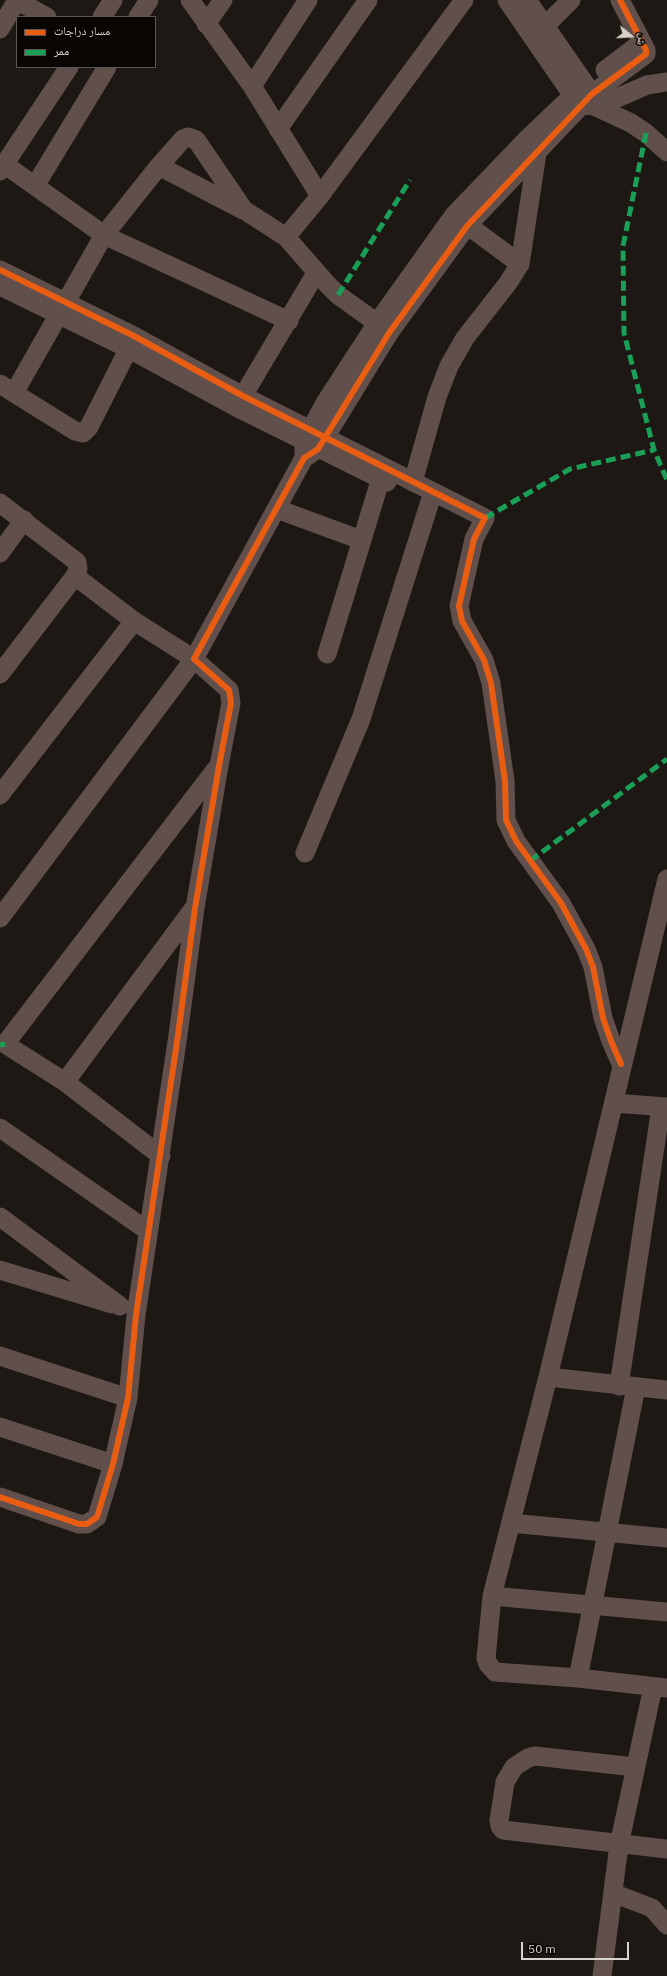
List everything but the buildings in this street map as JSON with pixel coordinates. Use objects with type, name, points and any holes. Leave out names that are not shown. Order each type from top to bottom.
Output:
[{"type":"street","points":[[0,29],[16,0],[45,16]]},
{"type":"street","points":[[103,16],[113,0]]},
{"type":"street","points":[[139,16],[148,0]]},
{"type":"street","points":[[190,0],[252,86],[320,196]]},
{"type":"street","points":[[206,24],[223,0]]},
{"type":"street","points":[[252,86],[308,0]]},
{"type":"street","points":[[278,129],[368,0]]},
{"type":"street","points":[[286,237],[320,196],[464,0]]},
{"type":"street","points":[[508,0],[540,31],[587,99],[631,123],[646,133],[667,152]]},
{"type":"street","points":[[527,0],[540,31]]},
{"type":"street","points":[[540,31],[571,0]]},
{"type":"street","points":[[0,918],[194,659],[248,564],[377,323],[460,220],[531,146],[587,99],[645,56],[646,50],[620,0]]},
{"type":"street","points":[[68,68],[2,168],[35,186],[104,235],[289,320]]},
{"type":"street","points":[[35,186],[107,68]]},
{"type":"street","points":[[587,99],[615,98],[647,85],[667,82]]},
{"type":"street","points":[[131,343],[89,427],[83,433],[75,431],[7,389],[62,308],[104,235],[159,166],[183,139],[192,138],[199,144],[244,210]]},
{"type":"street","points":[[413,482],[437,398],[449,366],[465,338],[508,283],[520,264],[531,146]]},
{"type":"street","points":[[159,166],[244,210],[286,237],[316,273],[338,295],[377,323]]},
{"type":"street","points":[[460,220],[520,264]]},
{"type":"street","points":[[312,443],[388,333],[460,220]]},
{"type":"street","points":[[0,270],[62,308],[131,343],[312,443],[382,473],[482,523],[474,539],[459,606],[462,621],[484,660],[491,683],[505,782],[506,820],[516,841],[561,903],[586,949],[593,967],[601,1000],[603,1018],[622,1064]]},
{"type":"street","points":[[239,402],[316,273]]},
{"type":"street","points":[[0,286],[62,308]]},
{"type":"street","points":[[382,473],[413,482],[431,498]]},
{"type":"street","points":[[327,654],[382,473]]},
{"type":"street","points":[[305,853],[361,719],[431,498]]},
{"type":"street","points":[[0,503],[77,562],[78,569],[75,576],[0,674]]},
{"type":"street","points":[[277,509],[361,540]]},
{"type":"street","points":[[0,553],[24,520]]},
{"type":"street","points":[[0,1497],[79,1524],[87,1524],[97,1517],[113,1464],[128,1398],[128,1311],[148,1231],[161,1156],[195,908],[218,766],[231,703],[229,690],[194,659],[134,621],[75,576]]},
{"type":"street","points":[[0,796],[134,621]]},
{"type":"street","points":[[161,1156],[64,1082],[5,1044],[218,766]]},
{"type":"street","points":[[602,1976],[619,1845],[635,1767],[660,1688],[578,1678],[495,1672],[491,1668],[486,1658],[492,1596],[548,1377],[667,879]]},
{"type":"street","points":[[64,1082],[195,908]]},
{"type":"street","points":[[578,1678],[608,1532],[664,1107],[614,1103]]},
{"type":"street","points":[[0,1128],[148,1231]]},
{"type":"street","points":[[0,1217],[128,1311]]},
{"type":"street","points":[[0,1270],[128,1311]]},
{"type":"street","points":[[0,1356],[128,1398]]},
{"type":"street","points":[[548,1377],[667,1390]]},
{"type":"street","points":[[0,1427],[113,1464]]},
{"type":"street","points":[[511,1523],[667,1538]]},
{"type":"street","points":[[492,1596],[667,1612]]},
{"type":"street","points":[[635,1767],[535,1756],[528,1758],[514,1767],[506,1782],[503,1791],[499,1821],[503,1830],[619,1845],[667,1849]]},
{"type":"street","points":[[613,1893],[652,1908],[667,1925]]},
{"type":"marked path","points":[[646,133],[623,246],[624,333],[654,450],[667,480]]},
{"type":"marked path","points":[[338,295],[410,180]]},
{"type":"marked path","points":[[485,518],[570,469],[654,450]]},
{"type":"marked path","points":[[530,861],[667,759]]},
{"type":"marked path","points":[[0,1045],[5,1044]]},
{"type":"cycle path","points":[[0,1497],[79,1524],[87,1524],[97,1517],[113,1464],[128,1398],[136,1315],[178,1035],[195,908],[231,703],[229,690],[194,659],[304,458],[318,449],[389,333],[467,226],[592,94],[646,54],[646,50],[620,0]]},
{"type":"cycle path","points":[[0,270],[134,336],[243,396],[485,518],[474,539],[459,606],[462,621],[484,660],[491,683],[505,781],[506,820],[516,841],[561,903],[586,949],[593,967],[603,1018],[621,1064]]}]
